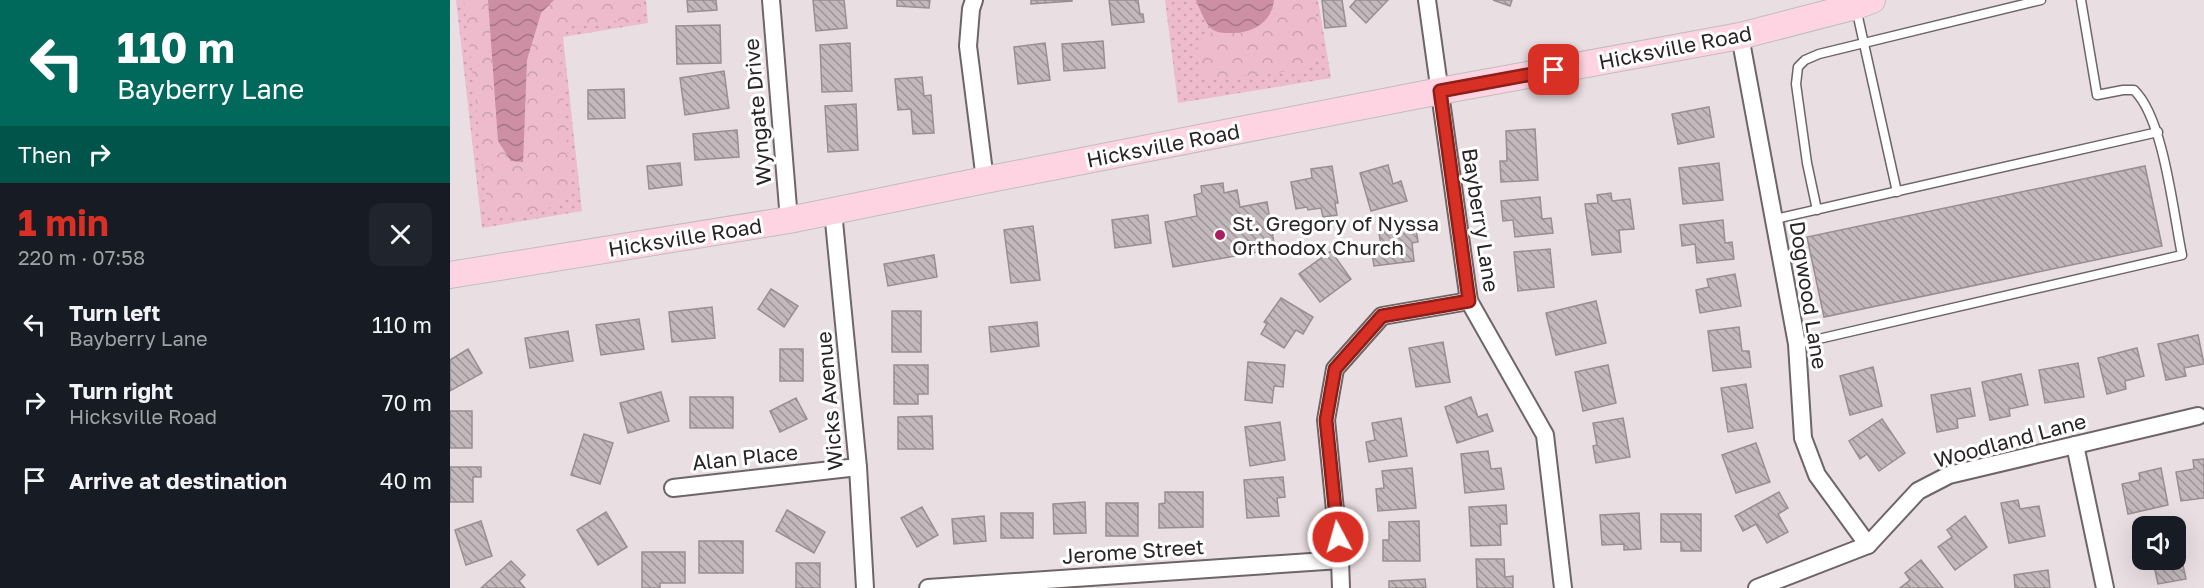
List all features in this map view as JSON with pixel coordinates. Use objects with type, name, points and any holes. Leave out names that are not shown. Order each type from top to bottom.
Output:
[{"type":"main road","name":"Hicksville Road","points":[[450,275],[789,220],[1440,91],[1740,36],[1861,2]]},
{"type":"street","name":"Wyngate Drive","points":[[771,0],[789,220]]},
{"type":"street","points":[[974,0],[970,9],[968,46],[985,180]]},
{"type":"street","name":"Bayberry Lane","points":[[1427,0],[1469,301],[1545,435],[1563,588]]},
{"type":"street","name":"Dogwood Lane","points":[[1740,36],[1797,344],[1803,438],[1817,475],[1868,545]]},
{"type":"street","name":"Wicks Avenue","points":[[833,211],[858,467],[865,588]]},
{"type":"street","points":[[1341,588],[1326,420],[1335,369],[1382,316],[1469,301]]},
{"type":"street","name":"Woodland Lane","points":[[1757,588],[1868,545],[1918,490],[1949,475],[2201,415]]},
{"type":"street","points":[[2074,445],[2105,588]]},
{"type":"street","name":"Alan Place","points":[[673,488],[858,467]]},
{"type":"street","name":"Jerome Street","points":[[928,588],[1128,581],[1340,560]]},
{"type":"lane","points":[[1817,210],[1807,163],[1796,84],[1798,67],[1805,60],[1819,54],[2041,0]]},
{"type":"lane","points":[[1797,344],[2182,255],[2158,132],[2141,96],[2134,90],[2097,95],[2081,0]]},
{"type":"lane","points":[[1861,2],[1865,43],[1897,192]]},
{"type":"lane","points":[[1775,219],[2158,132]]},
{"type":"green space","points":[[456,0],[646,0],[648,23],[563,37],[582,211],[482,228]]},
{"type":"green space","points":[[464,0],[488,0],[498,141],[523,162],[527,60],[541,13],[554,0],[641,0],[641,9],[631,20],[575,24],[563,33],[560,55],[571,194],[545,209],[496,217],[488,210]]},
{"type":"green space","points":[[1165,0],[1318,0],[1331,78],[1178,103]]},
{"type":"green space","points":[[1274,0],[1313,0],[1319,31],[1318,57],[1302,70],[1211,79],[1202,73],[1194,51],[1203,38],[1213,31],[1243,32],[1260,25],[1266,19]]},
{"type":"water","points":[[488,0],[554,0],[541,13],[527,60],[523,162],[511,161],[498,141]]},
{"type":"water","points":[[1196,0],[1274,0],[1269,15],[1259,26],[1238,33],[1230,33],[1212,29],[1204,19]]},
{"type":"building","points":[[687,0],[716,0],[717,10],[688,12]]},
{"type":"building","points":[[813,0],[844,0],[847,28],[816,31]]},
{"type":"building","points":[[897,0],[930,0],[929,8],[897,6]]},
{"type":"building","points":[[1031,0],[1072,0],[1072,1],[1031,4]]},
{"type":"building","points":[[1109,0],[1138,0],[1144,22],[1112,25]]},
{"type":"building","points":[[1322,0],[1342,0],[1346,26],[1325,28]]},
{"type":"building","points":[[1356,0],[1388,0],[1366,23],[1350,7]]},
{"type":"building","points":[[1493,0],[1512,0],[1510,6]]},
{"type":"building","points":[[720,25],[721,63],[677,64],[676,26]]},
{"type":"building","points":[[1103,41],[1105,68],[1064,71],[1062,44]]},
{"type":"building","points":[[850,43],[852,91],[822,92],[820,45]]},
{"type":"building","points":[[1045,43],[1050,80],[1018,84],[1014,47]]},
{"type":"building","points":[[724,71],[729,108],[685,115],[680,78]]},
{"type":"building","points":[[922,77],[924,96],[931,95],[934,133],[913,134],[911,109],[898,110],[895,79]]},
{"type":"building","points":[[624,89],[625,118],[588,119],[588,90]]},
{"type":"building","points":[[856,104],[858,150],[828,152],[825,106]]},
{"type":"building","points":[[1709,107],[1714,137],[1678,144],[1672,114]]},
{"type":"building","points":[[1535,129],[1538,180],[1501,182],[1500,161],[1507,161],[1506,131]]},
{"type":"building","points":[[737,130],[739,157],[695,160],[693,134]]},
{"type":"building","points":[[680,163],[682,185],[649,189],[647,166]]},
{"type":"building","points":[[1719,163],[1723,200],[1683,204],[1679,168]]},
{"type":"building","points":[[1388,165],[1393,184],[1401,181],[1407,201],[1371,211],[1360,173]]},
{"type":"building","points":[[1332,166],[1338,203],[1335,203],[1337,215],[1323,217],[1321,208],[1296,209],[1291,182],[1312,178],[1311,169]]},
{"type":"building","points":[[2145,166],[2162,246],[1824,317],[1807,237]]},
{"type":"building","name":"St. Gregory of Nyssa Orthodox Church","points":[[1223,183],[1224,193],[1237,190],[1240,207],[1267,202],[1275,249],[1173,267],[1165,222],[1197,216],[1194,195],[1202,193],[1201,186]]},
{"type":"building","points":[[1611,193],[1612,201],[1630,199],[1634,229],[1619,230],[1621,252],[1592,255],[1585,204],[1598,203],[1597,195]]},
{"type":"building","points":[[1540,197],[1542,219],[1551,218],[1553,233],[1515,237],[1513,220],[1503,221],[1501,201]]},
{"type":"building","points":[[1148,215],[1151,243],[1115,248],[1112,220]]},
{"type":"building","points":[[1723,220],[1725,243],[1732,242],[1734,259],[1697,263],[1695,244],[1682,246],[1680,225]]},
{"type":"building","points":[[1415,222],[1418,242],[1412,243],[1414,261],[1374,266],[1372,253],[1382,252],[1378,227]]},
{"type":"building","points":[[1033,226],[1040,280],[1011,283],[1004,230]]},
{"type":"building","points":[[1550,249],[1554,287],[1518,291],[1514,252]]},
{"type":"building","points":[[1331,251],[1351,279],[1320,302],[1299,274]]},
{"type":"building","points":[[934,255],[937,277],[888,286],[884,264]]},
{"type":"building","points":[[1735,274],[1741,306],[1700,313],[1696,290],[1709,287],[1707,279]]},
{"type":"building","points":[[771,289],[798,306],[784,327],[758,309]]},
{"type":"building","points":[[1281,298],[1313,317],[1303,334],[1296,330],[1284,348],[1261,334],[1267,324],[1264,322]]},
{"type":"building","points":[[1596,301],[1606,343],[1556,355],[1546,313]]},
{"type":"building","points":[[712,307],[715,338],[672,342],[669,312]]},
{"type":"building","points":[[892,311],[921,311],[921,352],[892,352]]},
{"type":"building","points":[[639,319],[644,349],[601,355],[596,325]]},
{"type":"building","points":[[1037,322],[1039,346],[991,352],[989,327]]},
{"type":"building","points":[[1739,327],[1742,351],[1749,351],[1751,367],[1713,371],[1708,331]]},
{"type":"building","points":[[568,331],[573,361],[530,368],[525,338]]},
{"type":"building","points":[[2198,335],[2204,364],[2184,368],[2186,376],[2166,380],[2158,344]]},
{"type":"building","points":[[1443,342],[1450,382],[1416,387],[1409,348]]},
{"type":"building","points":[[2137,348],[2144,376],[2125,381],[2126,389],[2107,394],[2098,358]]},
{"type":"building","points":[[468,349],[482,373],[450,391],[450,360]]},
{"type":"building","points":[[780,349],[803,349],[803,381],[780,381]]},
{"type":"building","points":[[1248,362],[1285,365],[1283,387],[1274,386],[1272,403],[1245,400]]},
{"type":"building","points":[[2078,363],[2084,397],[2045,403],[2039,370]]},
{"type":"building","points":[[894,365],[928,365],[928,394],[918,394],[918,404],[894,404]]},
{"type":"building","points":[[1608,365],[1616,403],[1583,411],[1575,372]]},
{"type":"building","points":[[1873,367],[1882,406],[1850,415],[1840,376]]},
{"type":"building","points":[[2021,374],[2028,405],[2009,409],[2010,416],[1990,420],[1982,382]]},
{"type":"building","points":[[1746,384],[1753,428],[1728,432],[1721,388]]},
{"type":"building","points":[[1970,388],[1975,416],[1957,419],[1958,428],[1937,432],[1931,395]]},
{"type":"building","points":[[661,392],[669,421],[628,433],[620,403]]},
{"type":"building","points":[[690,397],[733,397],[733,428],[690,428]]},
{"type":"building","points":[[1471,397],[1478,417],[1487,414],[1493,431],[1457,443],[1445,407]]},
{"type":"building","points":[[796,398],[807,419],[780,432],[770,411]]},
{"type":"building","points":[[450,411],[472,411],[472,448],[450,448]]},
{"type":"building","points":[[932,416],[933,449],[898,449],[898,417]]},
{"type":"building","points":[[1401,418],[1407,456],[1369,462],[1366,442],[1375,440],[1372,423]]},
{"type":"building","points":[[1623,418],[1630,457],[1596,463],[1593,446],[1597,445],[1593,423]]},
{"type":"building","points":[[1882,419],[1905,453],[1879,471],[1867,454],[1860,459],[1849,441]]},
{"type":"building","points":[[1280,422],[1285,460],[1250,466],[1245,427]]},
{"type":"building","points":[[584,434],[613,443],[600,484],[571,475]]},
{"type":"building","points":[[1756,443],[1770,482],[1736,493],[1722,455]]},
{"type":"building","points":[[1488,451],[1491,469],[1501,468],[1504,489],[1465,493],[1461,454]]},
{"type":"building","points":[[2204,459],[2204,498],[2181,501],[2176,472],[2194,469],[2193,460]]},
{"type":"building","points":[[450,467],[481,467],[481,477],[473,477],[473,502],[450,502]]},
{"type":"building","points":[[1412,468],[1416,508],[1378,511],[1376,489],[1384,488],[1382,471]]},
{"type":"building","points":[[2161,468],[2168,505],[2128,514],[2122,484],[2140,480],[2139,473]]},
{"type":"building","points":[[1283,477],[1285,497],[1277,498],[1279,516],[1247,518],[1244,480]]},
{"type":"building","points":[[1165,492],[1203,492],[1203,527],[1159,528],[1159,504],[1165,503]]},
{"type":"building","points":[[1779,492],[1788,508],[1778,514],[1788,532],[1767,543],[1756,524],[1743,531],[1735,516]]},
{"type":"building","points":[[2018,500],[2020,509],[2039,506],[2045,536],[2009,543],[2001,503]]},
{"type":"building","points":[[1085,502],[1086,533],[1054,534],[1053,504]]},
{"type":"building","points":[[1106,503],[1138,503],[1138,536],[1106,536]]},
{"type":"building","points":[[1506,505],[1507,524],[1500,524],[1501,545],[1471,546],[1469,507]]},
{"type":"building","points":[[922,507],[938,535],[917,547],[901,518]]},
{"type":"building","points":[[787,510],[825,532],[814,553],[776,531]]},
{"type":"building","points":[[606,512],[627,547],[598,565],[577,530]]},
{"type":"building","points":[[1001,513],[1033,513],[1033,538],[1001,538]]},
{"type":"building","points":[[1639,513],[1641,549],[1624,550],[1624,544],[1602,545],[1600,515]]},
{"type":"building","points":[[1661,514],[1701,514],[1701,551],[1681,551],[1681,542],[1661,542]]},
{"type":"building","points":[[984,516],[986,541],[954,544],[952,519]]},
{"type":"building","points":[[1965,516],[1987,547],[1955,570],[1938,547],[1952,537],[1947,530]]},
{"type":"building","points":[[481,521],[492,556],[466,565],[455,530]]},
{"type":"building","points":[[1419,521],[1420,561],[1383,561],[1383,540],[1389,540],[1389,522]]},
{"type":"building","points":[[699,541],[743,541],[743,573],[699,573]]},
{"type":"building","points":[[642,552],[685,552],[685,583],[660,583],[660,588],[642,588]]},
{"type":"building","points":[[1476,559],[1504,559],[1505,577],[1513,576],[1513,588],[1477,588]]},
{"type":"building","points":[[1921,560],[1943,588],[1900,588],[1910,580],[1905,573]]},
{"type":"building","points":[[511,561],[525,575],[519,581],[525,588],[481,588]]},
{"type":"building","points":[[796,563],[820,563],[820,588],[796,588]]},
{"type":"building","points":[[2048,570],[2050,588],[2015,588],[2014,575]]},
{"type":"building","points":[[2155,570],[2184,570],[2186,579],[2158,584]]},
{"type":"building","points":[[1425,579],[1426,588],[1389,588],[1389,581]]},
{"type":"place","name":"St. Gregory of Nyssa Orthodox Church","points":[[1220,235]]},
{"type":"route","points":[[1338,537],[1326,420],[1335,369],[1382,316],[1469,301],[1440,91],[1554,70]]}]
